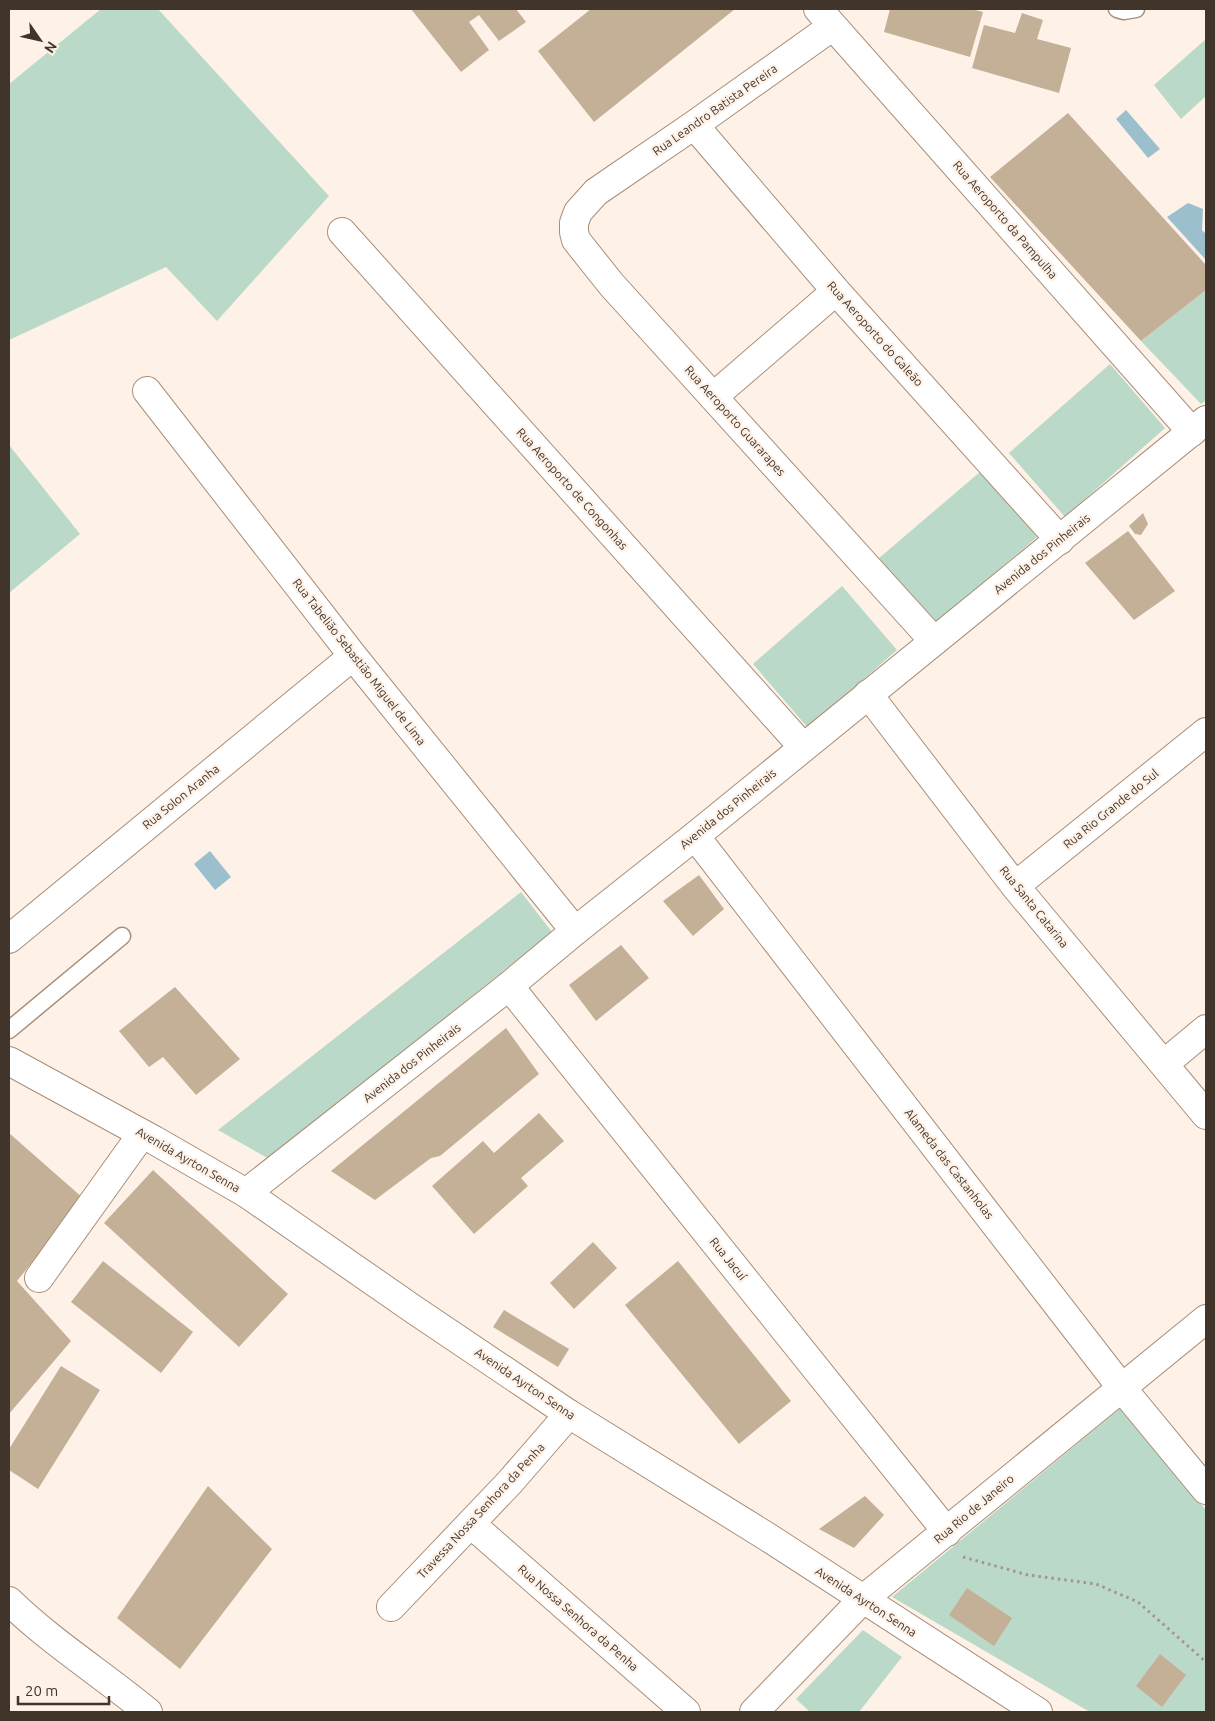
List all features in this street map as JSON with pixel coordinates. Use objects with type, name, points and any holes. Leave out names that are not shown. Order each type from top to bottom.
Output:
[{"type":"street","name":"Rua Leandro Batista Pereira","points":[[596,192],[694,125],[825,17]]},
{"type":"street","name":"Rua Aeroporto da Pampulha","points":[[825,17],[1199,426]]},
{"type":"street","name":"Rua Aeroporto do Galeão","points":[[694,125],[836,292],[1060,540]]},
{"type":"street","name":"Rua Aeroporto Guararapes","points":[[596,192],[578,212],[574,223],[576,240],[611,284],[934,641]]},
{"type":"street","name":"Rua Aeroporto de Congonhas","points":[[342,232],[803,747]]},
{"type":"street","points":[[713,398],[836,292]]},
{"type":"street","name":"Rua Tabelião Sebastião Miguel de Lima","points":[[147,391],[352,656],[575,931]]},
{"type":"street","name":"Avenida dos Pinheirais","points":[[246,1193],[509,986],[1199,426]]},
{"type":"street","name":"Rua Solon Aranha","points":[[9,939],[352,656]]},
{"type":"street","name":"Rua Santa Catarina","points":[[868,694],[1015,886],[1206,1115]]},
{"type":"street","name":"Rua Rio Grande do Sul","points":[[1015,886],[1206,732]]},
{"type":"street","name":"Alameda das Castanholas","points":[[695,836],[1121,1387],[1206,1490]]},
{"type":"street","name":"Rua Jacuí","points":[[509,986],[937,1540]]},
{"type":"street","points":[[1164,1064],[1206,1029]]},
{"type":"street","name":"Avenida Ayrton Senna","points":[[9,1061],[246,1193],[569,1414],[766,1536],[862,1600],[1038,1712]]},
{"type":"street","points":[[39,1278],[142,1134]]},
{"type":"street","name":"Rua Rio de Janeiro","points":[[754,1712],[862,1600],[1206,1319]]},
{"type":"street","name":"Travessa Nossa Senhora da Penha","points":[[391,1607],[471,1524],[569,1414]]},
{"type":"street","name":"Rua Nossa Senhora da Penha","points":[[471,1524],[686,1712]]},
{"type":"street","points":[[9,1601],[20,1624],[117,1686],[148,1712]]},
{"type":"lane","points":[[1117,9],[1124,11],[1136,9]]},
{"type":"lane","points":[[9,1030],[122,936]]},
{"type":"path","points":[[937,1540],[1028,1575],[1096,1584],[1138,1602],[1206,1662]]},
{"type":"green space","points":[[101,9],[158,9],[329,196],[217,321],[166,267],[9,340],[9,84]]},
{"type":"green space","points":[[1206,39],[1206,96],[1181,119],[1154,85]]},
{"type":"green space","points":[[1206,290],[1206,400],[1201,404],[1141,341]]},
{"type":"green space","points":[[1110,364],[1165,428],[1065,517],[1009,453]]},
{"type":"green space","points":[[9,445],[80,534],[9,593]]},
{"type":"green space","points":[[981,471],[1037,537],[934,625],[878,559]]},
{"type":"green space","points":[[842,586],[897,650],[808,728],[753,664]]},
{"type":"green space","points":[[521,892],[552,932],[269,1159],[218,1130]]},
{"type":"green space","points":[[1122,1407],[1206,1510],[1206,1712],[1090,1712],[892,1597]]},
{"type":"green space","points":[[863,1630],[902,1657],[859,1712],[810,1712],[796,1699]]},
{"type":"water","points":[[1126,110],[1160,149],[1148,158],[1116,119]]},
{"type":"water","points":[[1188,203],[1203,209],[1202,230],[1206,234],[1206,260],[1167,217]]},
{"type":"water","points":[[210,851],[231,877],[215,890],[194,864]]},
{"type":"building","points":[[411,9],[516,9],[526,22],[499,41],[479,15],[469,22],[489,50],[461,72]]},
{"type":"building","points":[[591,9],[735,9],[594,122],[538,51]]},
{"type":"building","points":[[890,9],[971,9],[983,12],[970,57],[884,32]]},
{"type":"building","points":[[1022,13],[1043,20],[1037,39],[1071,48],[1059,93],[972,68],[984,25],[1015,33]]},
{"type":"building","points":[[1068,113],[1206,265],[1206,290],[1141,341],[990,177]]},
{"type":"building","points":[[1143,513],[1148,524],[1141,535],[1135,534],[1129,526]]},
{"type":"building","points":[[1128,531],[1175,591],[1134,620],[1085,563]]},
{"type":"building","points":[[699,875],[724,909],[693,936],[663,901]]},
{"type":"building","points":[[621,945],[649,978],[596,1021],[569,985]]},
{"type":"building","points":[[175,987],[240,1059],[196,1095],[163,1057],[149,1067],[119,1031]]},
{"type":"building","points":[[506,1028],[539,1074],[440,1156],[431,1158],[375,1200],[331,1171]]},
{"type":"building","points":[[539,1113],[564,1141],[521,1178],[528,1186],[474,1234],[432,1186],[483,1141],[494,1153]]},
{"type":"building","points":[[9,1133],[83,1198],[17,1281],[71,1341],[9,1414]]},
{"type":"building","points":[[153,1170],[288,1294],[239,1347],[104,1223]]},
{"type":"building","points":[[593,1242],[617,1268],[574,1309],[550,1283]]},
{"type":"building","points":[[103,1261],[193,1332],[161,1373],[71,1302]]},
{"type":"building","points":[[678,1261],[791,1401],[739,1444],[625,1305]]},
{"type":"building","points":[[504,1310],[569,1349],[558,1367],[493,1327]]},
{"type":"building","points":[[61,1366],[100,1390],[38,1489],[9,1470],[9,1449]]},
{"type":"building","points":[[208,1486],[272,1549],[180,1669],[117,1618]]},
{"type":"building","points":[[865,1496],[884,1515],[854,1548],[819,1529]]},
{"type":"building","points":[[967,1588],[1012,1618],[994,1646],[949,1615]]},
{"type":"building","points":[[1160,1654],[1186,1675],[1162,1707],[1136,1686]]}]
